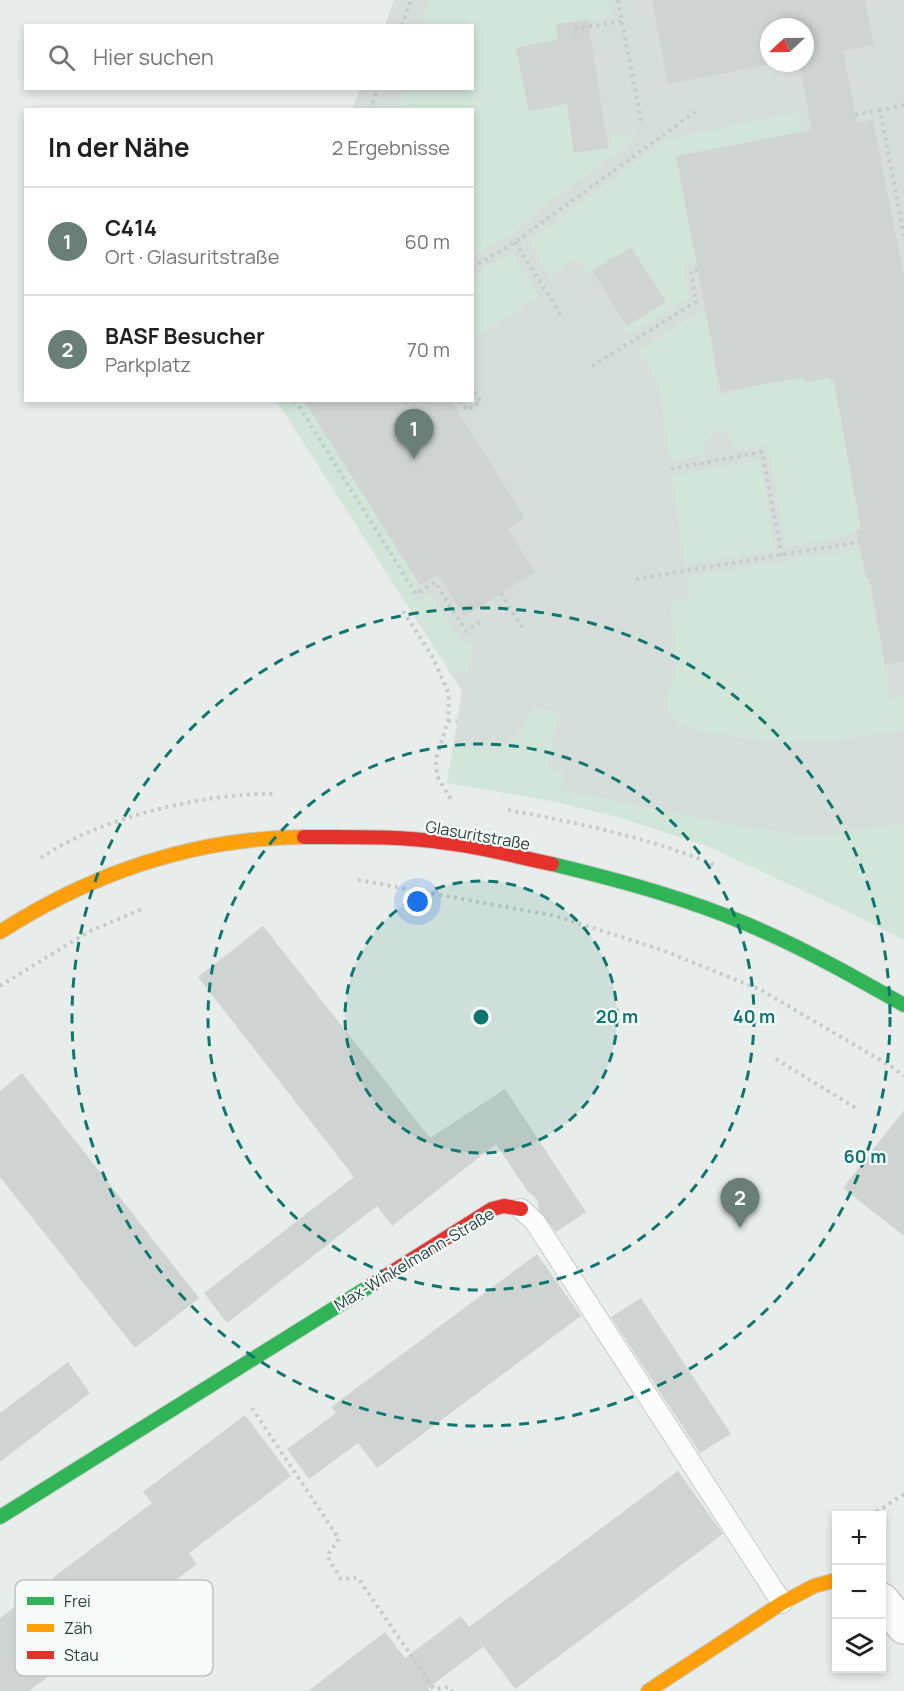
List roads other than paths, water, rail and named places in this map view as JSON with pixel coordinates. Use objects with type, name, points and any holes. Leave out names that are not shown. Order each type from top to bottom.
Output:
[{"type":"main road","name":"Glasuritstraße","points":[[0,932],[28,913],[72,890],[128,868],[186,850],[246,840],[303,837],[377,838],[450,843],[622,881],[725,915],[825,960],[904,1005]]},
{"type":"main road","name":"Max-Winkelmann-Straße","points":[[0,1517],[492,1209],[504,1206],[521,1209]]},
{"type":"main road","points":[[648,1691],[782,1603],[814,1586],[832,1581]]},
{"type":"street","points":[[886,1605],[904,1627]]},
{"type":"lane","name":"Max-Winkelmann-Straße","points":[[521,1209],[535,1222],[782,1603]]},
{"type":"place","name":"C414","points":[[414,459]]},
{"type":"place","name":"BASF Besucher","points":[[740,1228]]}]
